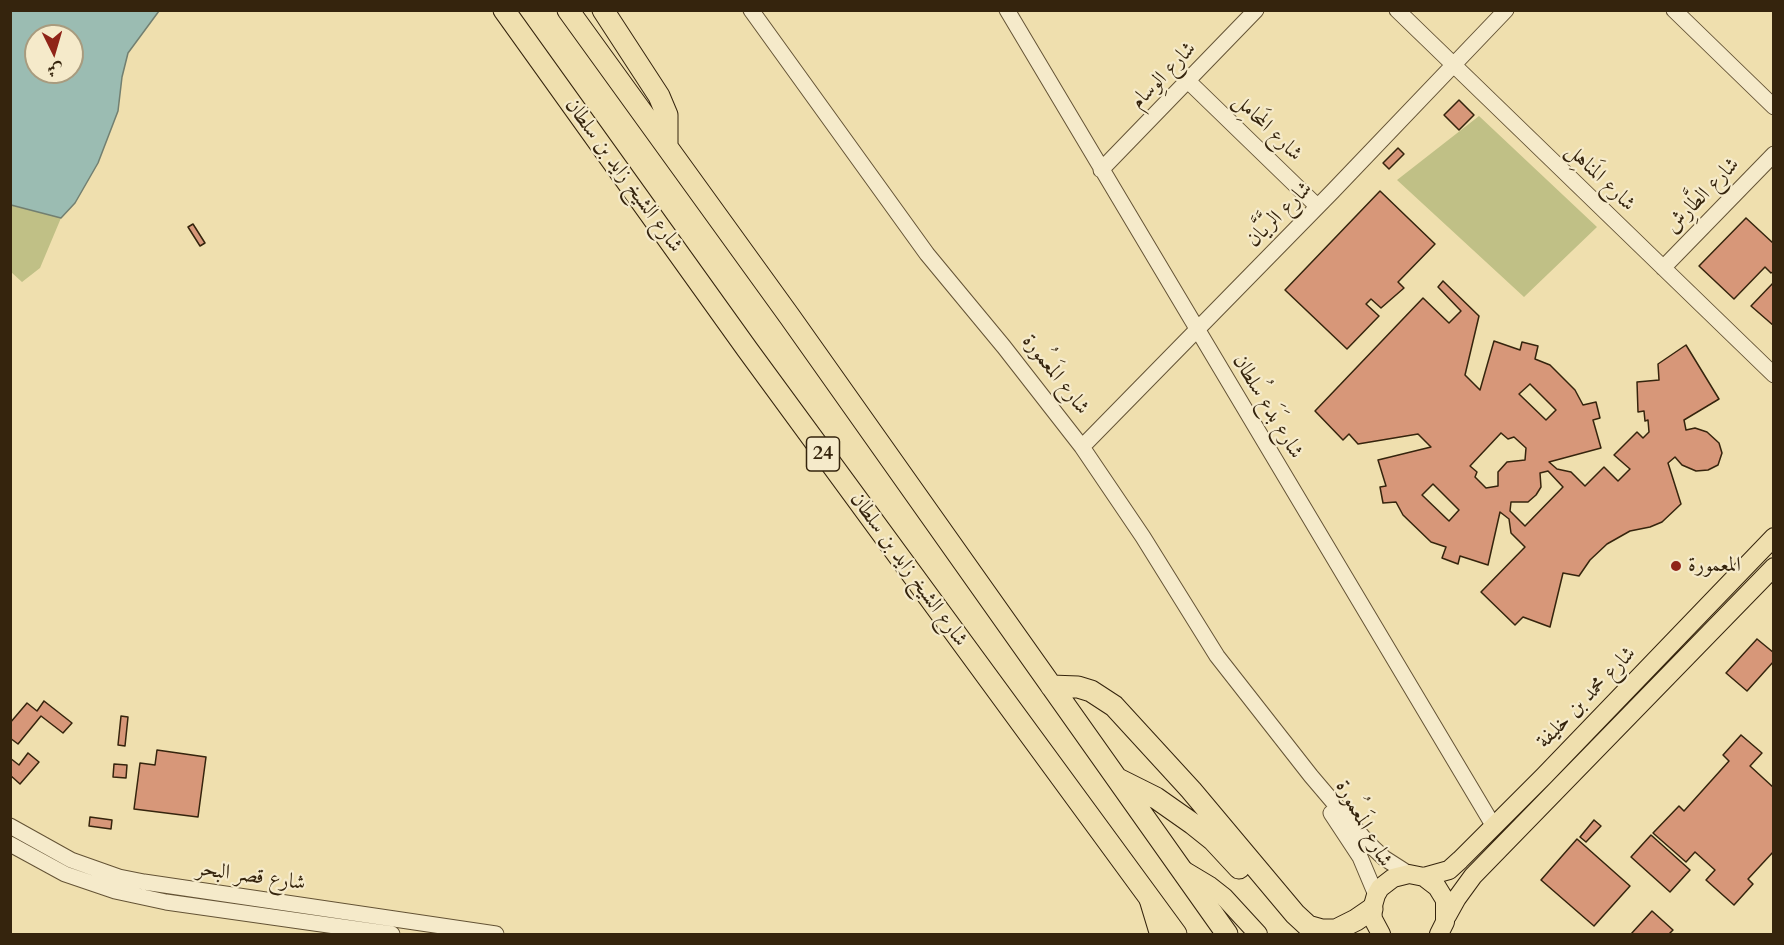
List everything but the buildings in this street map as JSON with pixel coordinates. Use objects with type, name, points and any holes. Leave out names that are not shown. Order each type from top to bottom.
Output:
[{"type":"highway","name":"شارع الشيخ زايد بن سلطان","points":[[504,10],[788,405],[1176,934]]},
{"type":"highway","name":"24","points":[[568,10],[668,147],[1227,934]]},
{"type":"highway","points":[[603,10],[660,96],[667,115],[668,147]]},
{"type":"highway","points":[[1051,686],[1078,687],[1091,691],[1114,706],[1191,790],[1295,914],[1308,926],[1322,930],[1336,930],[1356,920],[1374,902]]},
{"type":"highway","points":[[1116,778],[1156,798],[1212,840],[1296,934]]},
{"type":"main road","name":"شارع محمد بن خليفة","points":[[1374,902],[1380,888],[1393,878],[1449,870],[1544,776],[1773,537]]},
{"type":"main road","name":"شارع محمد بن خليفة","points":[[1445,927],[1457,898],[1473,876],[1773,567]]},
{"type":"main road","points":[[1179,868],[1224,897],[1258,934]]},
{"type":"main road","points":[[1417,876],[1437,887],[1445,900],[1445,927]]},
{"type":"main road","name":"شارع الشيخ زايد بن سلطان","points":[[1146,894],[1160,934]]},
{"type":"main road","points":[[1374,902],[1373,919],[1381,934]]},
{"type":"street","name":"شارع المَعمُورة","points":[[751,10],[927,254],[1004,347],[1082,447],[1143,537],[1217,656],[1311,776],[1376,851],[1417,876]]},
{"type":"street","name":"شارع بَدَع سُلطان","points":[[1007,10],[1493,825]]},
{"type":"street","name":"شارع الوِسام","points":[[1101,170],[1256,10]]},
{"type":"street","name":"شارع المَناهِل","points":[[1397,10],[1773,375]]},
{"type":"street","name":"شارع الرَّيَّان","points":[[1082,447],[1332,192],[1506,10]]},
{"type":"street","points":[[1674,10],[1773,107]]},
{"type":"street","name":"شارع المَحامِل","points":[[1188,81],[1317,206]]},
{"type":"street","name":"شارع الطَّارِش","points":[[1663,268],[1773,154]]},
{"type":"street","name":"شارع المَعمُورة","points":[[1311,776],[1324,802],[1360,857],[1374,902]]},
{"type":"street","name":"شارع قصر البحر","points":[[10,826],[71,860],[119,877],[496,934]]},
{"type":"street","name":"شارع قصر البحر","points":[[10,844],[65,874],[116,891],[166,902],[392,934]]},
{"type":"green space","points":[[1479,116],[1597,227],[1524,297],[1397,180]]},
{"type":"green space","points":[[10,205],[61,218],[40,268],[22,282],[11,272]]},
{"type":"water","points":[[10,11],[159,11],[128,53],[122,77],[118,111],[98,163],[75,203],[61,218],[11,205]]},
{"type":"place","name":"المعمورة","points":[[1676,566]]}]
